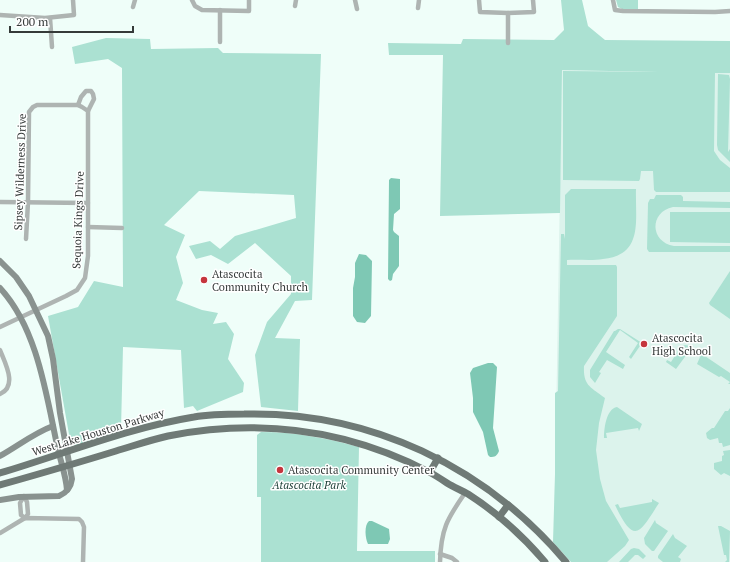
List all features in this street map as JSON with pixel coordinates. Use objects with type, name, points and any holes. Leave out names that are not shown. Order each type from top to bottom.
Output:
[{"type":"main road","name":"West Lake Houston Parkway","points":[[0,474],[154,425],[209,415],[255,414],[308,417],[334,421],[398,440],[438,458],[478,482],[531,524],[566,562]]},
{"type":"main road","points":[[255,414],[255,427]]},
{"type":"main road","name":"West Lake Houston Parkway","points":[[0,485],[167,436],[227,427],[287,428],[350,440],[393,454],[430,472],[465,493],[499,517],[545,562]]},
{"type":"main road","points":[[350,440],[355,427]]},
{"type":"main road","points":[[430,472],[438,458]]},
{"type":"main road","points":[[499,517],[508,505]]},
{"type":"street","points":[[0,15],[50,18],[74,15],[73,0]]},
{"type":"street","points":[[133,7],[135,0]]},
{"type":"street","points":[[192,0],[195,6],[202,10],[249,11],[249,0]]},
{"type":"street","points":[[295,6],[296,0]]},
{"type":"street","points":[[355,0],[357,8]]},
{"type":"street","points":[[418,8],[419,0]]},
{"type":"street","points":[[479,0],[480,12],[508,13],[534,12],[533,0]]},
{"type":"street","points":[[613,0],[615,10],[623,12],[730,11]]},
{"type":"street","points":[[220,10],[220,42]]},
{"type":"street","points":[[508,13],[508,42]]},
{"type":"street","points":[[50,18],[52,47]]},
{"type":"street","name":"Sequoia Kings Drive","points":[[0,327],[77,290],[84,278],[87,265],[88,227],[88,111],[94,99],[94,94],[91,91],[86,91],[81,97],[80,106]]},
{"type":"street","name":"Sipsey Wilderness Drive","points":[[26,239],[28,202],[28,116],[32,107],[37,105],[80,106]]},
{"type":"street","points":[[80,106],[88,111]]},
{"type":"street","points":[[0,202],[88,203]]},
{"type":"street","points":[[88,227],[122,228]]},
{"type":"street","points":[[0,261],[16,277],[29,296],[48,336],[53,358],[71,483],[67,490],[59,496],[24,496],[0,500]]},
{"type":"street","points":[[0,288],[21,317],[36,352],[67,490]]},
{"type":"street","points":[[0,350],[9,376],[10,385],[5,392],[0,394]]},
{"type":"street","points":[[0,456],[44,429],[53,426]]},
{"type":"street","points":[[440,562],[442,534],[444,528],[449,516],[465,493]]},
{"type":"street","points":[[24,496],[20,503],[21,515],[25,518]]},
{"type":"street","points":[[0,534],[25,518],[78,519],[82,522],[84,527],[83,562]]},
{"type":"street","points":[[440,554],[452,558],[457,562]]},
{"type":"shaded area","name":"Atascocita High School","points":[[562,70],[730,73],[730,562],[572,562],[554,541]]},
{"type":"shaded area","points":[[391,178],[400,179],[400,209],[394,214],[393,230],[399,236],[399,266],[393,274],[392,280],[390,281],[388,279],[389,180]]},
{"type":"shaded area","points":[[359,254],[366,255],[372,261],[371,316],[365,323],[357,322],[353,316],[355,263]]},
{"type":"shaded area","points":[[488,363],[493,363],[497,367],[493,428],[499,451],[497,455],[492,457],[488,455],[483,432],[473,412],[470,373],[473,368]]},
{"type":"shaded area","points":[[369,521],[389,529],[390,539],[388,544],[368,544],[366,538],[366,525]]},
{"type":"green space","points":[[561,0],[582,0],[588,26],[605,40],[730,41],[730,73],[715,73],[714,151],[720,160],[730,168],[730,192],[656,192],[654,190],[653,171],[641,171],[639,181],[563,180],[563,71],[658,72],[562,70],[560,213],[440,216],[443,55],[389,55],[388,43],[461,44],[463,39],[554,40],[564,30]]},
{"type":"green space","points":[[616,0],[638,0],[638,9],[622,9],[618,7]]},
{"type":"green space","points":[[106,38],[150,39],[151,49],[218,48],[223,53],[321,54],[312,300],[295,301],[275,338],[300,339],[298,411],[261,407],[255,355],[267,322],[291,294],[291,276],[255,243],[228,264],[211,255],[196,259],[189,246],[210,241],[220,249],[235,236],[296,218],[294,195],[199,191],[164,225],[185,235],[176,257],[183,283],[176,300],[202,310],[218,313],[213,324],[226,322],[234,334],[228,359],[244,383],[243,392],[197,411],[193,406],[184,408],[181,350],[123,347],[121,429],[75,446],[70,440],[48,316],[78,307],[94,281],[123,287],[122,68],[108,59],[75,64],[72,47]]},
{"type":"green space","points":[[718,74],[729,75],[730,79],[728,152],[730,149],[730,162],[718,150],[717,145]]},
{"type":"green space","points":[[571,189],[636,189],[636,224],[631,243],[625,251],[616,256],[603,259],[567,260],[567,265],[616,265],[617,267],[617,316],[584,366],[584,373],[587,382],[605,398],[599,423],[596,450],[600,479],[606,501],[629,540],[625,546],[607,562],[571,562],[553,542],[555,393],[558,391],[561,234],[564,234],[565,239],[565,195]]},
{"type":"green space","points":[[656,195],[681,195],[683,197],[683,201],[730,202],[730,208],[673,207],[665,210],[660,215],[656,220],[656,227],[660,239],[674,246],[730,246],[730,252],[649,252],[647,249],[648,203],[650,199],[654,199]]},
{"type":"green space","points":[[670,212],[730,212],[730,243],[670,242]]},
{"type":"green space","points":[[730,271],[730,319],[709,303]]},
{"type":"green space","points":[[620,329],[642,343],[631,359],[629,357],[638,343],[620,330],[606,352],[625,365],[623,369],[607,360],[599,372],[601,373],[595,383],[590,377],[590,370],[614,331]]},
{"type":"green space","points":[[685,345],[690,346],[730,373],[730,382],[697,364],[700,357],[690,350],[676,369],[666,362],[667,360],[671,362],[680,348]]},
{"type":"green space","points":[[617,407],[642,424],[639,431],[638,428],[606,433],[607,438],[604,438],[605,425],[608,415],[610,411]]},
{"type":"green space","points":[[730,408],[730,445],[723,447],[722,443],[719,443],[718,438],[710,440],[707,438],[706,433],[714,428],[725,411],[728,411]]},
{"type":"green space","name":"Atascocita Park","points":[[261,432],[310,436],[359,447],[357,551],[435,551],[435,562],[261,562],[261,497],[257,497],[257,435]]},
{"type":"green space","points":[[730,450],[730,476],[724,473],[721,475],[714,469],[714,463],[722,461],[722,456],[724,455],[723,451]]},
{"type":"green space","points":[[652,499],[659,503],[647,521],[637,531],[628,526],[615,505],[618,504],[620,508],[652,502]]},
{"type":"green space","points":[[655,520],[656,523],[668,531],[654,551],[652,551],[645,544],[644,538]]},
{"type":"green space","points":[[718,526],[730,531],[729,562],[725,562],[727,560],[726,555],[724,555]]},
{"type":"green space","points":[[673,534],[675,538],[687,546],[678,557],[681,559],[680,562],[663,562],[658,558],[658,556]]},
{"type":"green space","points":[[631,549],[639,549],[646,556],[643,559],[638,555],[635,555],[628,562],[619,562]]},
{"type":"place","name":"Atascocita Community Church","points":[[204,280]]},
{"type":"place","name":"Atascocita High School","points":[[644,344]]},
{"type":"place","name":"Atascocita Community Center","points":[[280,470]]}]
